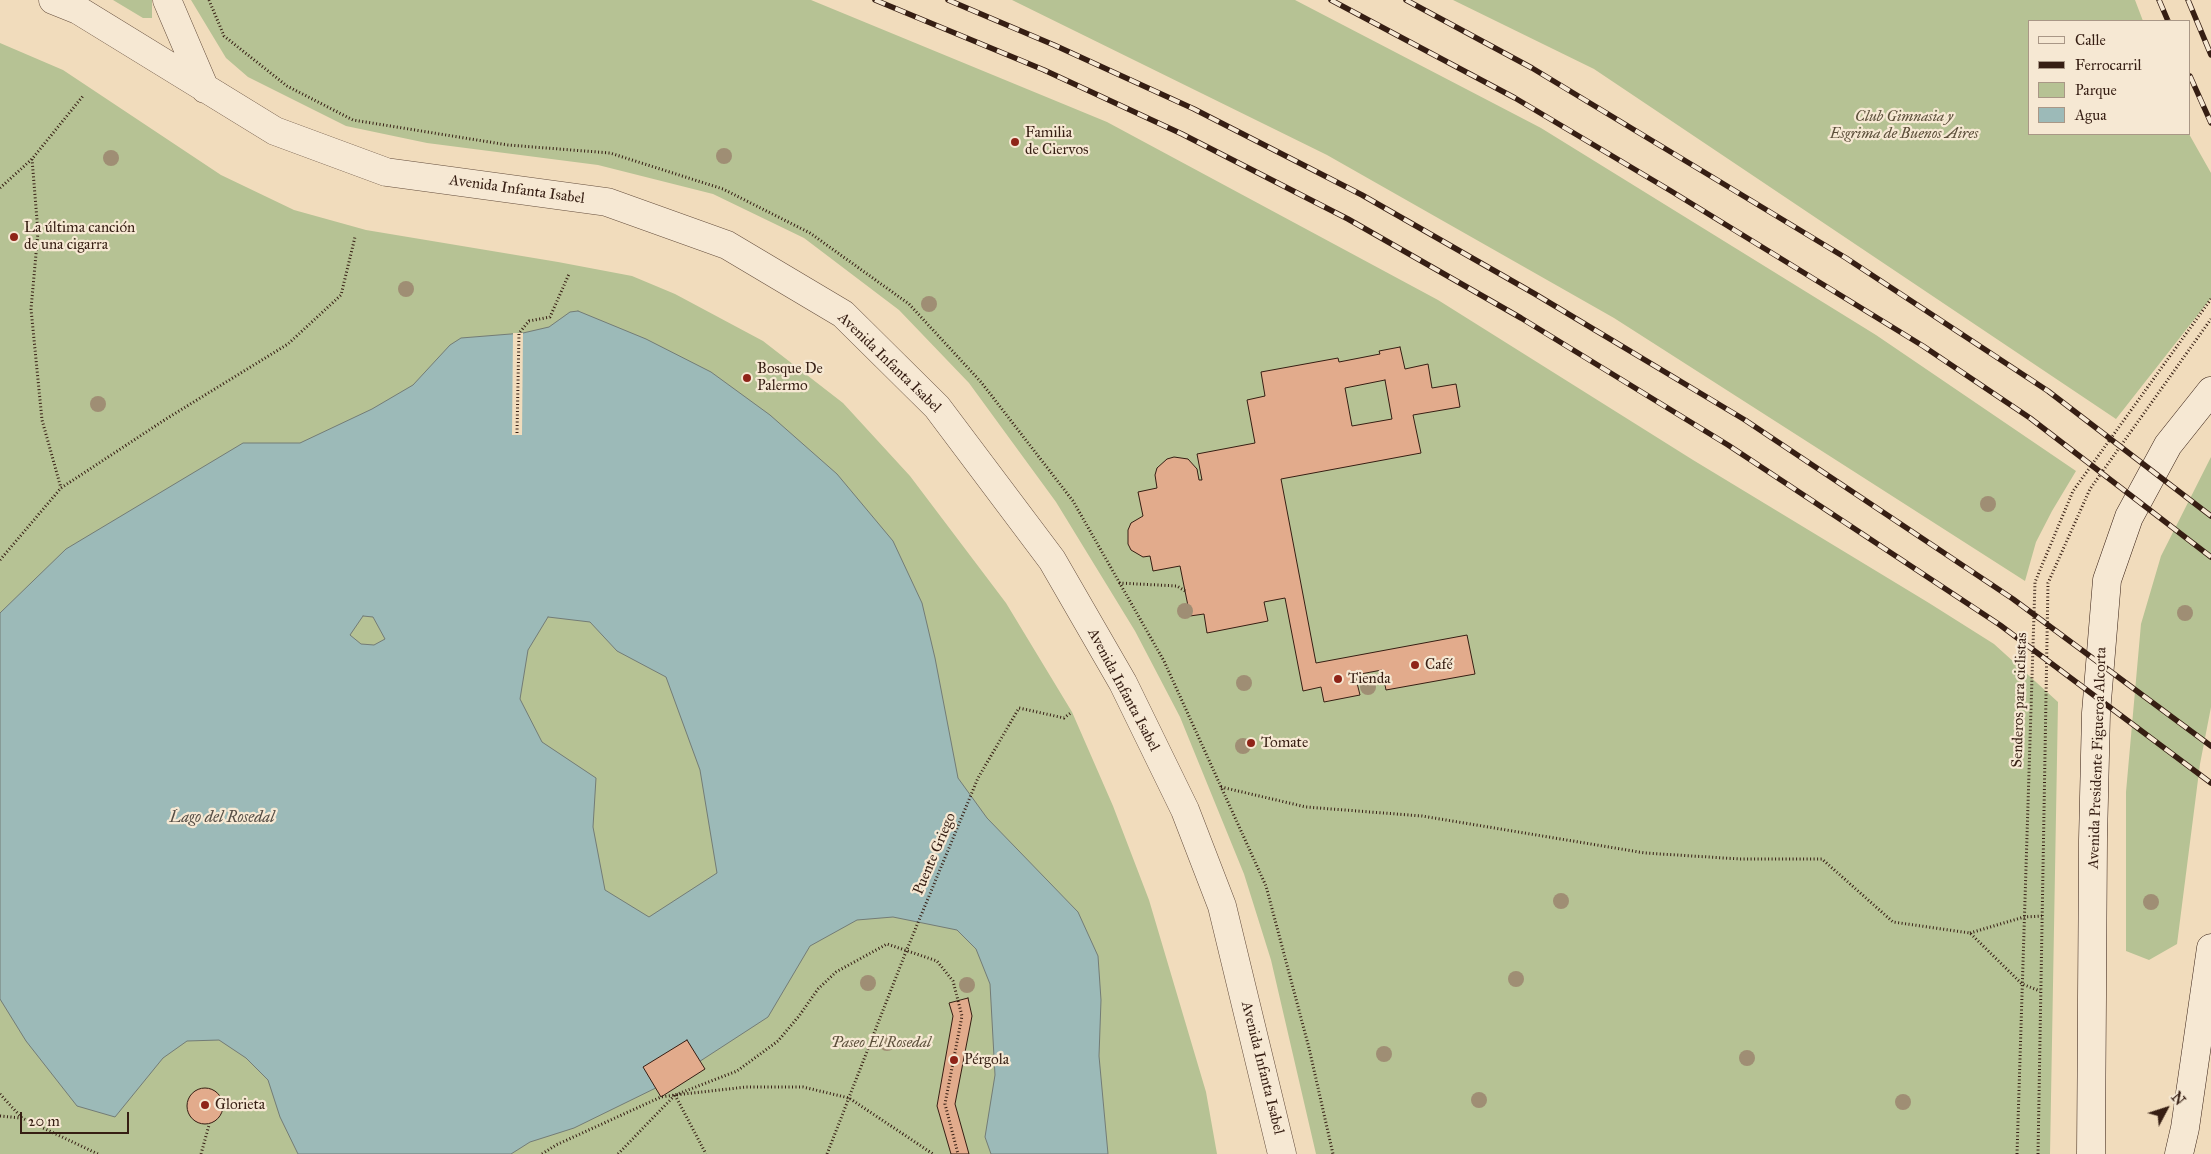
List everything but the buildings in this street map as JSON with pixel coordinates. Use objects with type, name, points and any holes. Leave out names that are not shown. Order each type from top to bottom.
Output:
[{"type":"street","name":"Avenida Infanta Isabel","points":[[53,0],[78,10],[275,131],[386,172],[607,202],[727,244],[843,314],[937,407],[1052,560],[1123,683],[1184,810],[1222,906],[1282,1154]]},
{"type":"street","points":[[166,0],[205,89]]},
{"type":"street","name":"Avenida Presidente Figueroa Alcorta","points":[[2092,1154],[2093,840],[2096,713],[2107,580],[2129,517],[2168,445],[2211,391]]},
{"type":"street","points":[[2179,1154],[2185,1128],[2211,948]]},
{"type":"path","points":[[209,0],[224,36],[287,86],[353,120],[508,145],[610,153]]},
{"type":"path","points":[[0,188],[32,159],[83,96]]},
{"type":"path","points":[[32,159],[38,232],[31,308],[42,420],[61,488]]},
{"type":"path","points":[[0,560],[61,488],[166,419],[288,344],[341,295],[355,237]]},
{"type":"path","points":[[517,433],[519,332],[529,321],[550,317],[570,274]]},
{"type":"path","name":"Senderos para ciclistas","points":[[2017,1154],[2035,582],[2073,491],[2211,298]]},
{"type":"path","points":[[1120,583],[1177,586],[1185,591]]},
{"type":"path","name":"Puente Griego","points":[[827,1154],[907,949],[978,778],[1019,708],[1064,718],[1072,712]]},
{"type":"path","points":[[1221,787],[1306,807],[1422,816],[1645,853],[1740,859],[1822,859],[1893,922],[1970,933],[2024,917],[2042,916]]},
{"type":"path","points":[[1970,933],[2022,984],[2040,991]]},
{"type":"path","points":[[618,1154],[675,1095],[737,1071],[778,1041],[818,989],[836,972],[887,944],[907,949],[937,961],[953,981],[962,1016],[946,1104],[958,1154]]},
{"type":"path","points":[[542,1154],[556,1145],[661,1097],[746,1087],[803,1087],[849,1098],[933,1154]]},
{"type":"path","points":[[0,1094],[22,1118]]},
{"type":"path","points":[[675,1095],[706,1154]]},
{"type":"path","points":[[0,1116],[22,1118],[98,1154]]},
{"type":"path","points":[[202,1154],[209,1124]]},
{"type":"green space","points":[[113,0],[152,0],[152,18],[143,18]]},
{"type":"green space","points":[[191,0],[811,0],[1107,122],[1438,300],[1693,460],[1929,603],[1994,644],[2058,702],[2050,1154],[1316,1154],[1271,960],[1244,874],[1180,717],[1135,631],[1056,502],[969,383],[899,310],[804,238],[713,194],[598,165],[427,143],[346,126],[248,77],[226,58]]},
{"type":"green space","points":[[1012,0],[1295,0],[1541,128],[1876,335],[2076,471],[2036,542],[2025,581],[1614,318],[1327,155]]},
{"type":"green space","name":"Club Gimnasia y Esgrima de Buenos Aires","points":[[1453,0],[2135,0],[2143,20],[2028,20],[2028,135],[2190,135],[2211,173],[2211,298],[2116,419],[1594,69]]},
{"type":"green space","name":"Lago del Rosedal","points":[[0,43],[63,70],[221,175],[294,210],[366,230],[632,276],[675,294],[763,341],[843,403],[910,476],[1006,603],[1072,712],[1113,806],[1149,900],[1206,1092],[1217,1154],[0,1154]]},
{"type":"green space","points":[[2211,457],[2211,707],[2200,764],[2177,944],[2149,960],[2126,951],[2126,792],[2141,624],[2161,556]]},
{"type":"water","name":"Lago del Rosedal","points":[[578,311],[646,339],[711,372],[770,415],[837,474],[893,541],[922,603],[935,658],[958,778],[987,818],[1078,912],[1098,956],[1101,1000],[1099,1056],[1108,1154],[991,1154],[985,1137],[995,1075],[990,984],[976,949],[957,930],[893,917],[857,920],[810,946],[768,1017],[668,1082],[574,1128],[530,1142],[511,1154],[298,1154],[280,1117],[268,1080],[246,1058],[219,1040],[187,1041],[163,1058],[115,1117],[77,1106],[26,1041],[0,999],[0,613],[66,549],[243,443],[300,443],[372,409],[413,385],[450,345],[461,338],[523,333],[549,327],[570,312]],"holes":[[[363,616],[373,617],[385,639],[374,645],[361,644],[350,635]],[[548,617],[590,622],[617,651],[666,677],[700,770],[717,873],[649,917],[605,890],[593,827],[596,778],[542,742],[520,699],[528,650]]]},
{"type":"pier","points":[[513,333],[523,333],[522,435],[512,435]]},
{"type":"railway","points":[[875,0],[1044,70],[1182,134],[1348,219],[1521,318],[1728,445],[2000,625],[2211,783]]},
{"type":"railway","points":[[948,0],[1054,45],[1194,109],[1362,195],[1535,294],[1745,420],[2013,599],[2211,746]]},
{"type":"railway","points":[[1331,0],[1515,98],[1671,191],[1923,346],[2030,418],[2211,557]]},
{"type":"railway","points":[[1406,0],[1532,68],[1846,258],[2048,391],[2211,516]]},
{"type":"railway","points":[[2159,0],[2168,20]]},
{"type":"railway","points":[[2188,0],[2211,55]]},
{"type":"railway","points":[[2191,78],[2211,123]]},
{"type":"place","name":"Familia de Ciervos","points":[[1015,142]]},
{"type":"place","name":"La última canción de una cigarra","points":[[14,237]]},
{"type":"place","name":"Bosque De Palermo","points":[[747,378]]},
{"type":"place","name":"Café","points":[[1415,665]]},
{"type":"place","name":"Tienda","points":[[1338,679]]},
{"type":"place","name":"Tomate","points":[[1251,743]]},
{"type":"place","name":"Pérgola","points":[[954,1060]]},
{"type":"place","name":"Glorieta","points":[[205,1105]]},
{"type":"park label","name":"Paseo El Rosedal","points":[[881,1043]]}]
